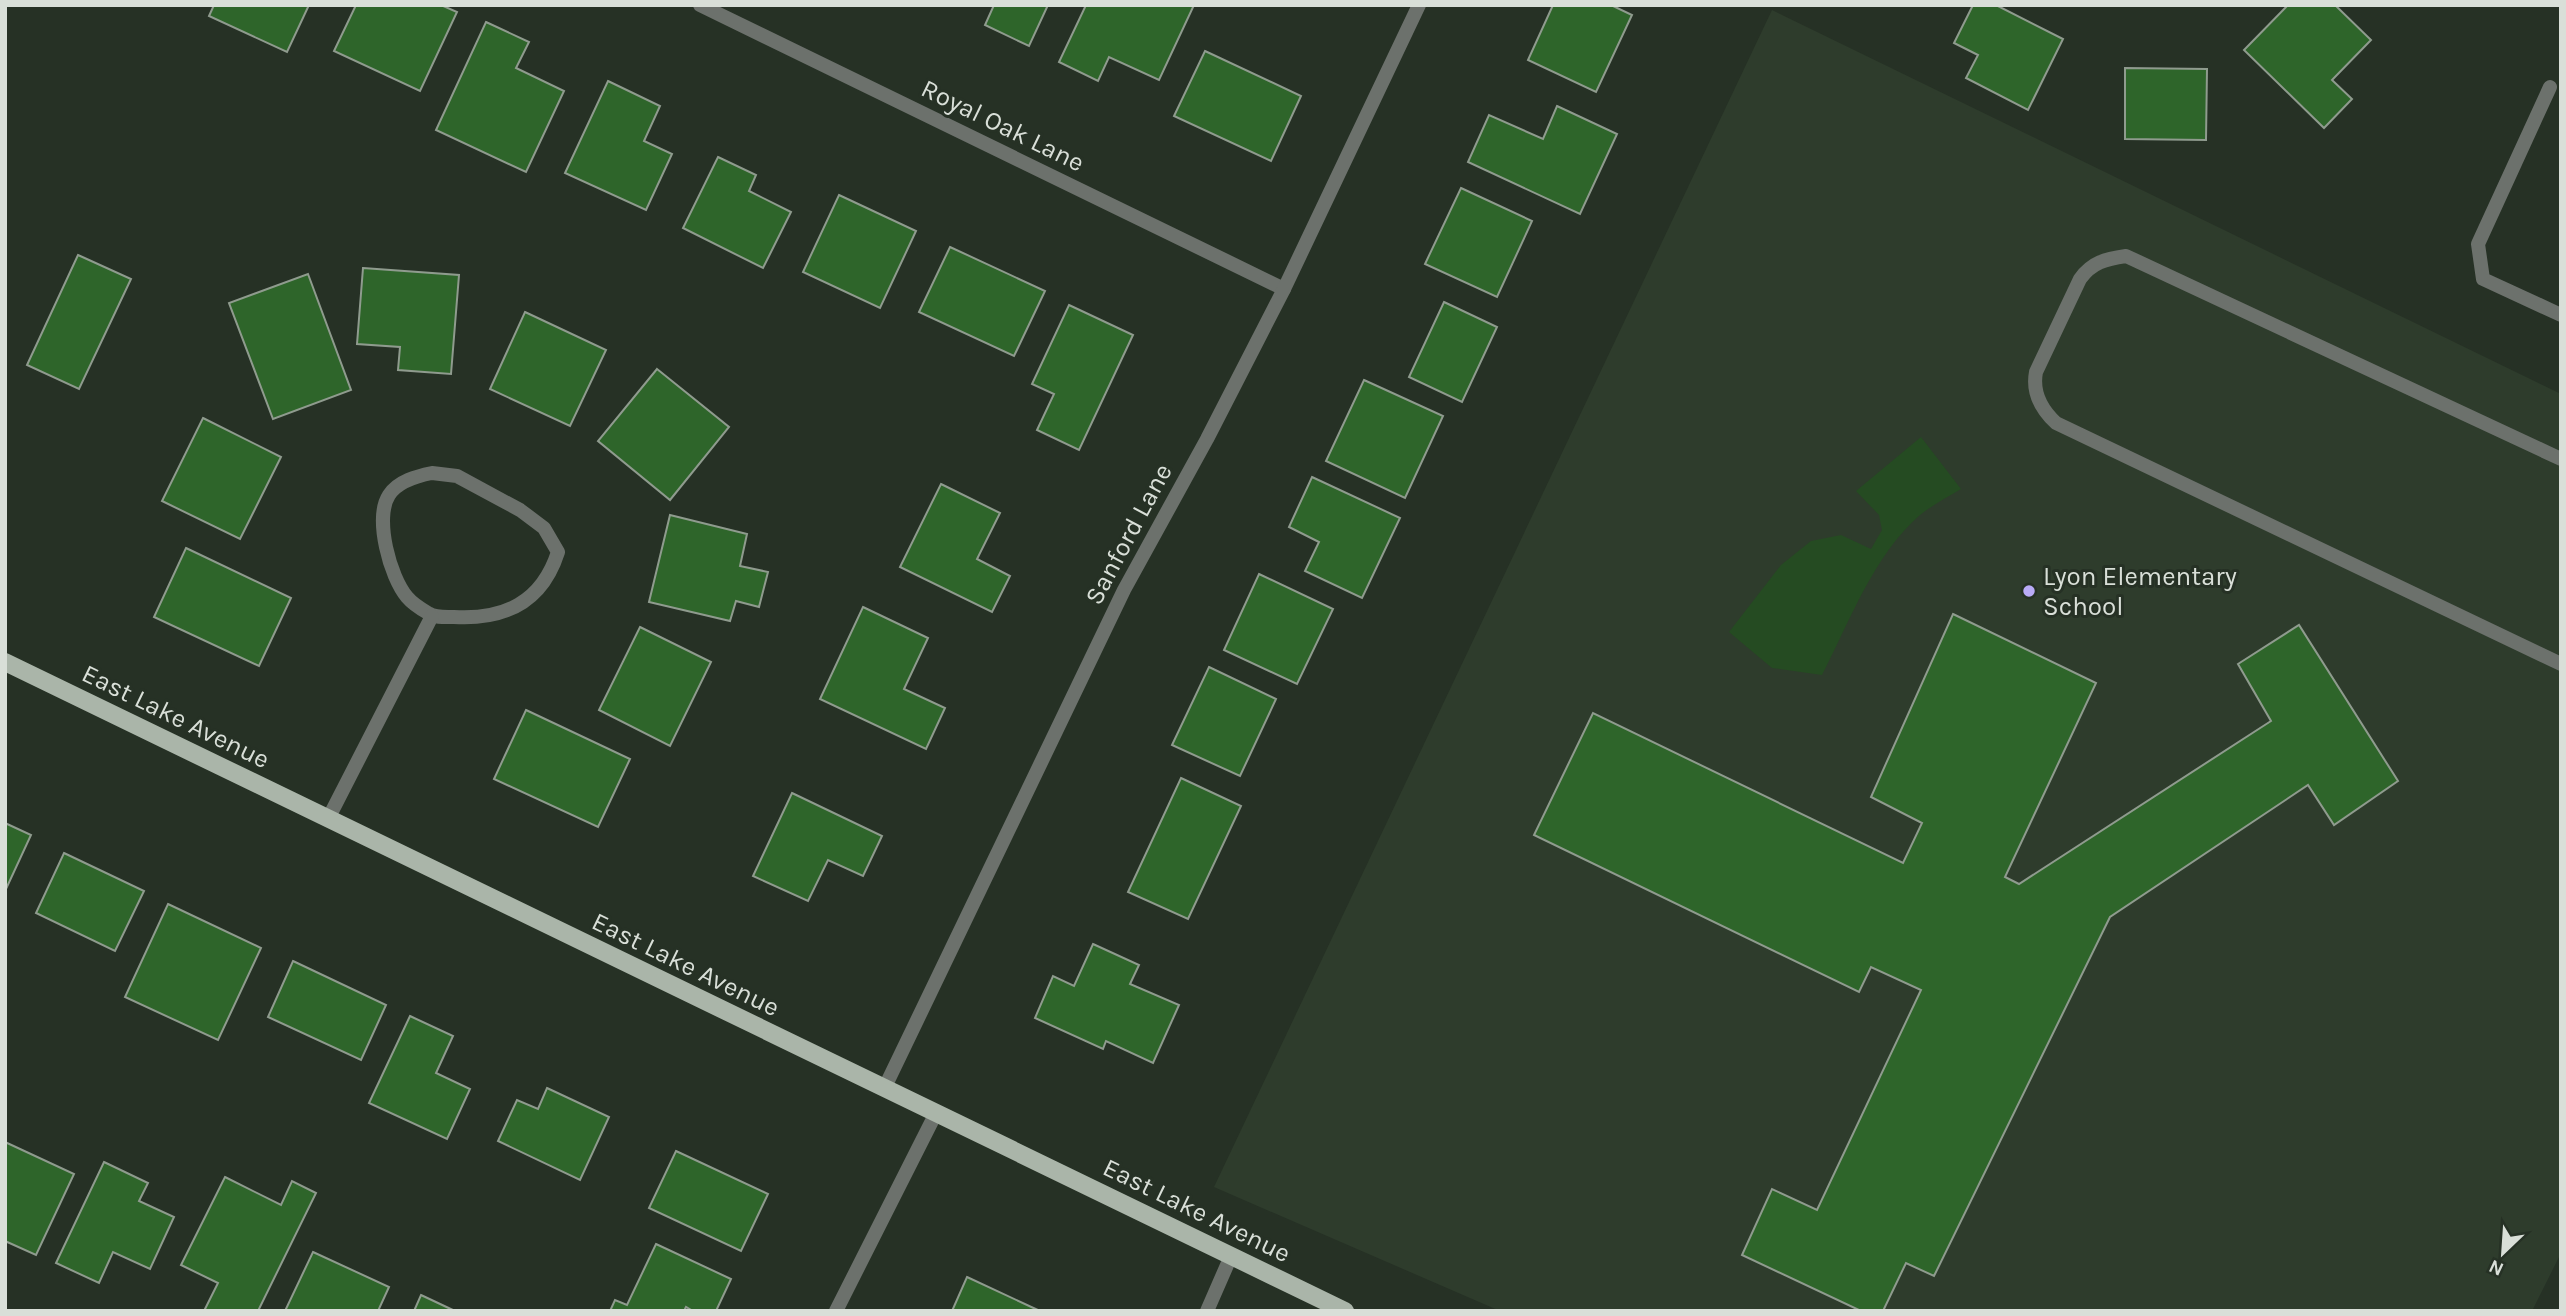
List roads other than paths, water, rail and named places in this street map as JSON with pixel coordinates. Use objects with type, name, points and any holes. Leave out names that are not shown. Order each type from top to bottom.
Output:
[{"type":"main road","name":"East Lake Avenue","points":[[5,662],[1345,1311]]},
{"type":"street","name":"Royal Oak Lane","points":[[700,5],[1284,289]]},
{"type":"street","name":"Sanford Lane","points":[[884,1088],[1124,590],[1208,439],[1284,289],[1419,5]]},
{"type":"street","points":[[2550,87],[2478,244],[2483,279],[2561,315]]},
{"type":"street","points":[[2561,458],[2126,257],[2099,261],[2088,268],[2080,279],[2034,380],[2037,396],[2045,413],[2056,423],[2561,664]]},
{"type":"street","points":[[432,473],[457,476],[520,510],[544,528],[558,552],[553,570],[541,588],[505,612],[475,618],[432,616],[408,598],[393,576],[382,521],[389,495],[411,478],[432,473]]},
{"type":"street","points":[[328,819],[432,616]]},
{"type":"street","points":[[836,1311],[936,1113]]},
{"type":"street","points":[[1207,1311],[1231,1256]]},
{"type":"place","name":"Lyon Elementary School","points":[[2029,591]]}]
